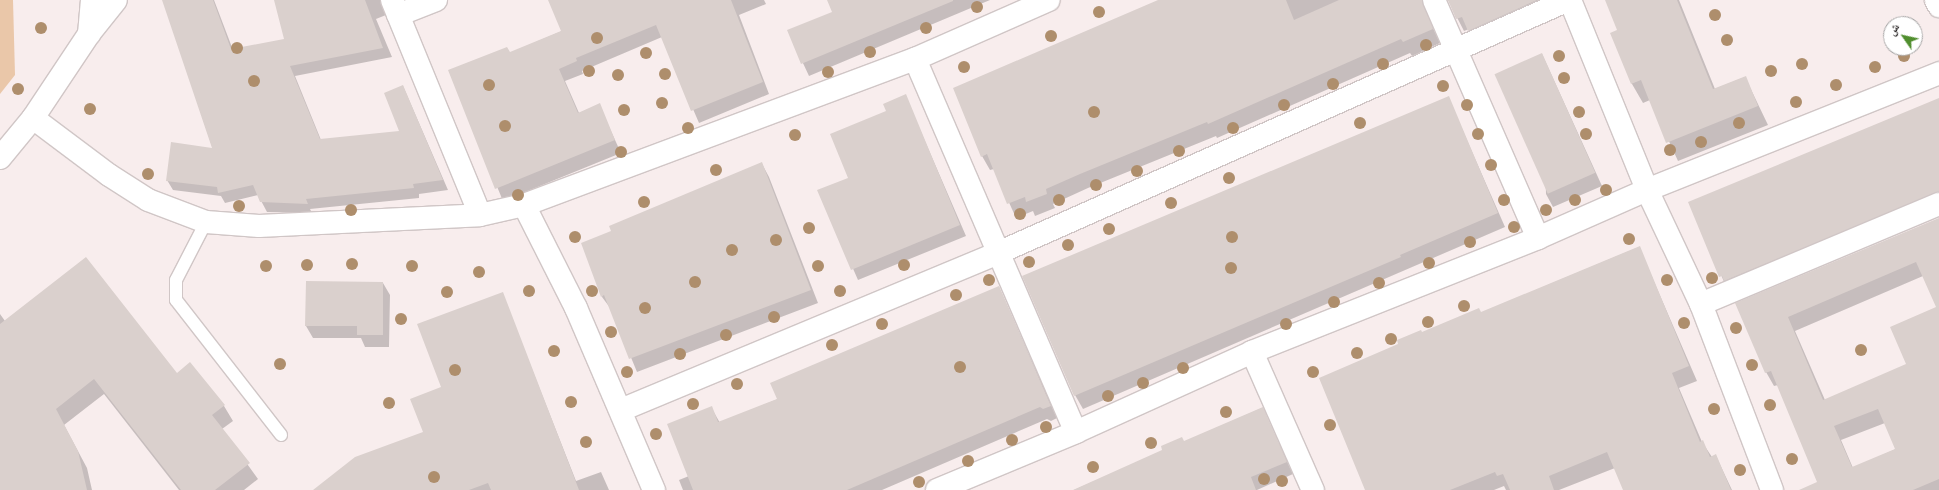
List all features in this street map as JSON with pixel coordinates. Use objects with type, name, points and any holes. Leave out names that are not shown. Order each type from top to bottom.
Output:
[{"type":"street","points":[[89,34],[92,0]]},
{"type":"street","points":[[0,158],[33,118],[89,34],[116,0]]},
{"type":"street","points":[[436,0],[395,8],[480,215]]},
{"type":"street","points":[[33,118],[108,175],[148,200],[206,222],[259,226],[480,215],[524,205],[915,59],[1049,0]]},
{"type":"street","points":[[1434,0],[1538,238]]},
{"type":"street","points":[[621,410],[998,254],[1569,0],[1647,190],[1700,304],[1772,490]]},
{"type":"street","points":[[1936,0],[1939,6]]},
{"type":"street","points":[[915,59],[1076,432]]},
{"type":"street","points":[[937,490],[1076,432],[1252,352],[1538,238],[1647,190],[1939,73]]},
{"type":"street","points":[[1700,304],[1939,204]]},
{"type":"street","points":[[524,205],[576,308],[654,490]]},
{"type":"street","points":[[1252,352],[1313,490]]},
{"type":"lane","points":[[206,222],[176,280],[176,300],[282,435]]},
{"type":"shaded area","points":[[0,0],[13,0],[15,75],[0,94]]},
{"type":"building","points":[[162,0],[213,0],[231,49],[284,39],[274,0],[365,0],[383,48],[290,66],[320,139],[399,131],[384,93],[403,85],[443,180],[413,184],[414,188],[306,199],[308,204],[260,202],[253,185],[218,193],[217,187],[166,181],[171,142],[212,148]]},
{"type":"building","points":[[548,0],[731,0],[763,82],[691,111],[656,25],[576,58],[577,61],[559,69],[578,113],[600,103],[615,140],[495,189],[448,70],[507,47],[510,52],[561,31]]},
{"type":"building","points":[[827,0],[953,1],[801,64],[787,30],[832,12]]},
{"type":"building","points":[[1158,0],[1286,0],[1294,20],[1339,0],[1422,0],[1433,29],[1403,42],[1401,39],[1208,124],[1207,122],[1080,174],[1046,189],[1047,194],[1026,202],[1025,197],[1007,204],[987,154],[981,157],[953,88]]},
{"type":"building","points":[[1448,0],[1537,0],[1468,31],[1462,17],[1456,19]]},
{"type":"building","points":[[1605,0],[1677,0],[1713,89],[1746,76],[1758,106],[1666,143],[1641,80],[1631,84],[1610,33],[1617,30]]},
{"type":"building","points":[[1542,53],[1595,173],[1548,194],[1494,74]]},
{"type":"building","points":[[906,94],[960,225],[851,270],[817,190],[848,178],[830,134],[886,111],[883,104]]},
{"type":"building","points":[[1449,96],[1498,213],[1400,255],[1401,257],[1074,396],[1022,276]]},
{"type":"building","points":[[1939,98],[1939,192],[1724,281],[1722,276],[1719,277],[1688,202]]},
{"type":"building","points":[[762,162],[811,290],[629,359],[604,295],[601,297],[581,243],[611,231],[609,226]]},
{"type":"building","points":[[1939,218],[1939,479],[1913,490],[1799,490],[1817,482],[1771,371],[1765,373],[1735,303]],"holes":[[[1916,262],[1936,307],[1890,327],[1906,364],[1823,400],[1788,317]],[[1878,409],[1895,449],[1852,467],[1834,426]]]},
{"type":"building","points":[[1640,246],[1689,366],[1672,373],[1700,442],[1703,440],[1710,457],[1716,454],[1731,490],[1623,490],[1607,452],[1549,476],[1554,490],[1510,490],[1503,474],[1497,476],[1495,472],[1450,490],[1365,490],[1319,378],[1398,344],[1397,340],[1421,330],[1422,332],[1479,308],[1481,312]]},
{"type":"building","points":[[86,257],[177,373],[190,362],[225,405],[212,415],[250,463],[215,490],[181,490],[94,379],[56,409],[78,451],[87,490],[0,490],[0,324]]},
{"type":"building","points":[[306,281],[383,282],[383,335],[357,335],[357,326],[305,326]]},
{"type":"building","points":[[999,286],[1051,406],[1043,409],[1040,407],[847,490],[693,490],[667,424],[712,406],[718,422],[777,399],[770,383]]},
{"type":"building","points":[[503,292],[579,490],[491,490],[488,483],[469,490],[313,490],[355,457],[423,432],[410,399],[441,387],[417,324]]},
{"type":"building","points":[[1263,407],[1287,462],[1251,477],[1256,490],[1073,490],[1162,450],[1161,446],[1182,437],[1184,441]]}]
